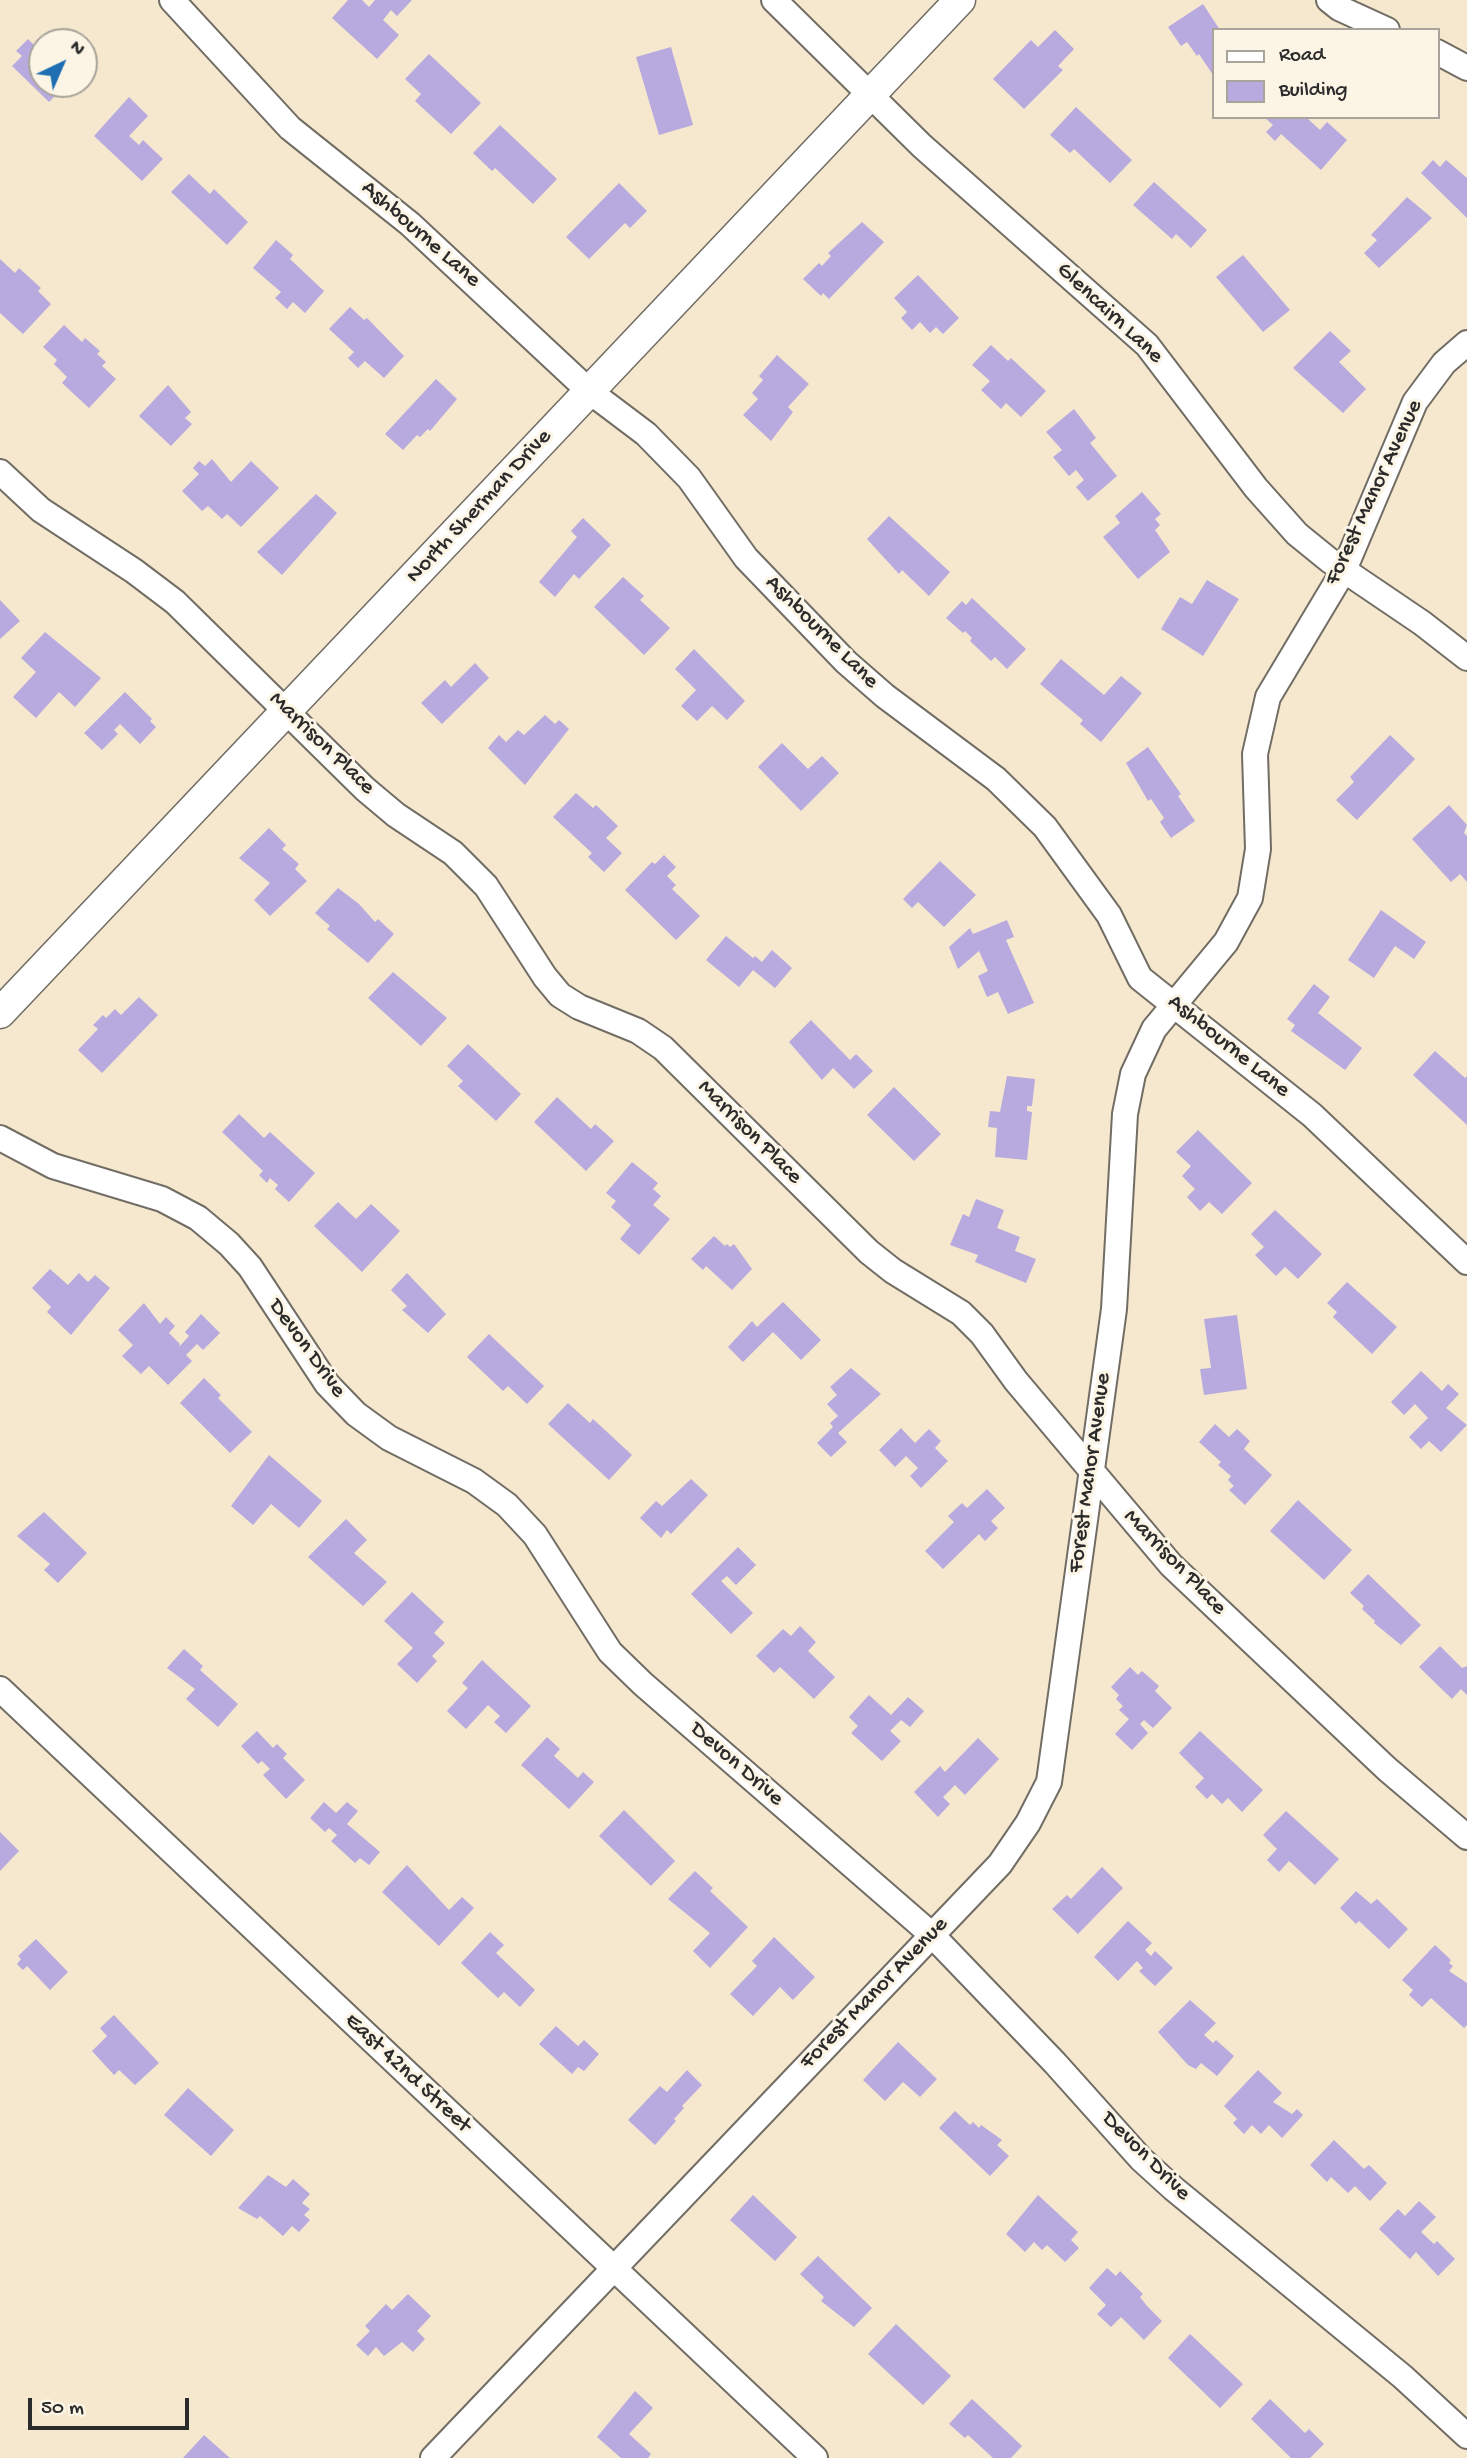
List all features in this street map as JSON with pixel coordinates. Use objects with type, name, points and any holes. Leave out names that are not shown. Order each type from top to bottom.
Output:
[{"type":"main road","name":"North Sherman Drive","points":[[0,1013],[960,0]]},
{"type":"street","name":"Ashbourne Lane","points":[[172,0],[290,128],[425,237],[589,391],[630,421],[675,463],[746,558],[846,662],[885,696],[996,779],[1045,827],[1110,915],[1140,978],[1335,1135],[1467,1262]]},
{"type":"street","name":"Glencairn Lane","points":[[774,0],[922,146],[1147,345],[1283,519],[1344,570],[1422,623],[1467,658]]},
{"type":"street","points":[[1329,0],[1339,8],[1383,28]]},
{"type":"street","points":[[1439,53],[1467,68]]},
{"type":"street","name":"Forest Manor Avenue","points":[[433,2458],[1000,1864],[1028,1823],[1049,1782],[1114,1309],[1128,1094],[1144,1046],[1174,1003],[1226,942],[1250,898],[1257,869],[1254,764],[1262,715],[1282,670],[1344,570],[1411,410],[1433,376],[1467,343]]},
{"type":"street","name":"Marrison Place","points":[[0,472],[41,510],[134,571],[175,602],[365,789],[396,815],[453,853],[480,879],[550,985],[560,995],[579,1007],[638,1031],[663,1048],[869,1252],[893,1271],[961,1313],[982,1334],[1016,1381],[1171,1565],[1387,1769],[1467,1837]]},
{"type":"street","name":"Devon Drive","points":[[0,1138],[53,1166],[162,1199],[206,1224],[250,1267],[315,1368],[341,1400],[389,1438],[474,1481],[507,1505],[535,1535],[610,1651],[643,1684],[931,1934],[1055,2063],[1141,2159],[1403,2377],[1467,2437]]},
{"type":"street","name":"East 42nd Street","points":[[0,1689],[816,2458]]},
{"type":"building","points":[[348,0],[362,0],[369,7],[375,0],[412,0],[397,16],[391,10],[383,20],[399,35],[377,59],[332,18]]},
{"type":"building","points":[[1203,4],[1219,28],[1212,28],[1212,74],[1199,54],[1197,56],[1187,42],[1181,46],[1168,27]]},
{"type":"building","points":[[1055,30],[1074,49],[1058,66],[1063,70],[1024,109],[993,79],[1031,40],[1038,47]]},
{"type":"building","points":[[28,39],[28,82],[12,66],[22,56],[16,51]]},
{"type":"building","points":[[671,47],[693,125],[659,135],[636,57]]},
{"type":"building","points":[[429,54],[481,103],[451,134],[415,101],[421,94],[405,79]]},
{"type":"building","points":[[129,97],[148,116],[129,136],[139,145],[143,140],[163,159],[142,181],[94,136]]},
{"type":"building","points":[[1076,107],[1132,160],[1110,183],[1074,149],[1070,153],[1050,135]]},
{"type":"building","points":[[1266,119],[1308,119],[1320,130],[1327,122],[1347,140],[1321,170],[1281,134],[1275,141],[1266,132],[1273,125]]},
{"type":"building","points":[[500,125],[557,179],[533,204],[495,168],[492,171],[473,153]]},
{"type":"building","points":[[1433,160],[1440,167],[1446,160],[1467,178],[1467,218],[1421,173]]},
{"type":"building","points":[[189,174],[210,194],[214,189],[248,222],[227,245],[171,192]]},
{"type":"building","points":[[1154,182],[1207,230],[1191,248],[1176,234],[1172,239],[1133,205]]},
{"type":"building","points":[[619,183],[647,211],[630,228],[625,223],[589,259],[566,237]]},
{"type":"building","points":[[1407,197],[1432,218],[1379,268],[1364,253],[1377,240],[1371,235]]},
{"type":"building","points":[[862,222],[884,242],[829,299],[823,293],[821,296],[803,279],[819,263],[822,266],[831,256],[828,253]]},
{"type":"building","points":[[276,240],[293,255],[290,259],[324,291],[305,313],[293,302],[287,309],[275,298],[281,292],[253,268]]},
{"type":"building","points":[[1243,255],[1290,310],[1263,332],[1216,277]]},
{"type":"building","points":[[0,259],[15,273],[19,268],[41,288],[38,291],[51,304],[23,334],[0,313]]},
{"type":"building","points":[[918,275],[959,318],[943,334],[936,327],[930,333],[920,322],[912,330],[901,318],[907,312],[894,298]]},
{"type":"building","points":[[350,307],[364,320],[367,318],[404,356],[384,378],[365,361],[358,368],[348,358],[354,352],[329,329]]},
{"type":"building","points":[[64,325],[82,342],[85,338],[100,351],[97,354],[106,362],[102,366],[116,379],[89,408],[62,383],[67,377],[54,364],[57,360],[43,347]]},
{"type":"building","points":[[1330,331],[1351,351],[1339,362],[1366,389],[1343,413],[1293,368]]},
{"type":"building","points":[[991,345],[1008,361],[1011,358],[1046,391],[1021,417],[1006,403],[1001,409],[981,390],[990,381],[972,365]]},
{"type":"building","points":[[777,355],[809,384],[788,407],[793,412],[771,441],[743,415],[758,399],[752,393],[763,380],[759,376]]},
{"type":"building","points":[[436,379],[457,399],[430,431],[428,429],[420,437],[417,435],[403,450],[385,434]]},
{"type":"building","points":[[168,385],[191,412],[185,418],[192,424],[171,446],[139,416]]},
{"type":"building","points":[[1074,409],[1096,438],[1090,443],[1117,476],[1088,501],[1076,487],[1084,480],[1076,470],[1069,476],[1053,457],[1062,450],[1046,432]]},
{"type":"building","points":[[212,459],[231,482],[251,461],[279,488],[241,527],[227,514],[222,519],[208,506],[202,511],[182,491],[199,474],[193,468],[199,461],[205,466]]},
{"type":"building","points":[[1142,492],[1161,514],[1155,519],[1160,525],[1155,530],[1170,552],[1138,579],[1103,537],[1120,523],[1115,516]]},
{"type":"building","points":[[316,494],[337,513],[282,575],[257,552]]},
{"type":"building","points":[[889,516],[950,572],[929,596],[902,570],[899,574],[867,539]]},
{"type":"building","points":[[583,518],[611,545],[579,579],[574,574],[555,597],[539,582],[577,537],[571,531]]},
{"type":"building","points":[[623,577],[644,596],[640,600],[670,628],[644,655],[594,607]]},
{"type":"building","points":[[1207,580],[1239,599],[1203,656],[1161,629],[1180,597],[1192,604]]},
{"type":"building","points":[[972,598],[1026,649],[1007,669],[995,657],[991,661],[970,641],[972,638],[965,631],[963,633],[946,618],[962,601],[966,605]]},
{"type":"building","points":[[0,600],[20,621],[0,639]]},
{"type":"building","points":[[45,632],[101,678],[75,707],[59,692],[36,718],[13,697],[36,672],[21,658]]},
{"type":"building","points":[[694,649],[745,701],[727,720],[712,706],[697,721],[681,706],[696,690],[675,669]]},
{"type":"building","points":[[1061,659],[1104,695],[1121,676],[1142,693],[1101,742],[1080,724],[1083,720],[1040,684]]},
{"type":"building","points":[[475,663],[489,678],[442,724],[421,703],[445,680],[451,687]]},
{"type":"building","points":[[125,692],[152,719],[150,721],[156,727],[140,744],[120,724],[114,730],[118,734],[102,750],[84,733]]},
{"type":"building","points":[[545,715],[555,724],[559,720],[569,729],[525,785],[488,748],[499,735],[506,742],[518,730],[524,735]]},
{"type":"building","points":[[1390,735],[1415,759],[1357,820],[1336,800],[1354,782],[1350,777]]},
{"type":"building","points":[[782,743],[808,769],[822,756],[839,773],[801,811],[758,767]]},
{"type":"building","points":[[1148,747],[1181,794],[1178,796],[1195,821],[1171,838],[1160,822],[1164,818],[1151,799],[1148,801],[1126,763]]},
{"type":"building","points":[[576,793],[593,808],[596,805],[618,826],[606,838],[622,853],[604,872],[588,857],[592,853],[553,817]]},
{"type":"building","points":[[1449,805],[1467,825],[1464,833],[1467,836],[1467,882],[1460,874],[1451,882],[1412,839]]},
{"type":"building","points":[[269,828],[286,845],[282,849],[299,864],[295,869],[307,881],[270,916],[254,900],[270,883],[239,858]]},
{"type":"building","points":[[664,855],[676,867],[667,876],[676,885],[672,889],[700,916],[676,940],[625,890],[652,862],[655,864]]},
{"type":"building","points":[[940,861],[976,895],[944,927],[918,902],[912,908],[903,899]]},
{"type":"building","points":[[338,888],[359,904],[375,922],[378,919],[394,934],[368,963],[327,929],[330,926],[315,913]]},
{"type":"building","points":[[1381,910],[1426,942],[1414,959],[1395,946],[1374,978],[1348,960]]},
{"type":"building","points":[[1007,920],[1014,937],[1006,940],[1034,1003],[1008,1014],[998,992],[987,997],[978,976],[988,971],[979,951],[958,969],[949,947],[970,928],[973,934]]},
{"type":"building","points":[[726,936],[753,958],[755,956],[762,962],[772,950],[792,968],[775,988],[753,970],[739,987],[706,960]]},
{"type":"building","points":[[393,972],[447,1018],[421,1046],[368,998]]},
{"type":"building","points":[[1314,984],[1330,997],[1318,1013],[1362,1048],[1345,1070],[1291,1031],[1295,1025],[1287,1019]]},
{"type":"building","points":[[139,997],[158,1015],[102,1073],[78,1050],[98,1029],[93,1025],[103,1015],[106,1018],[115,1009],[121,1015]]},
{"type":"building","points":[[811,1020],[850,1060],[856,1054],[873,1071],[854,1089],[833,1068],[822,1080],[789,1042]]},
{"type":"building","points":[[468,1044],[521,1094],[496,1121],[458,1086],[463,1081],[447,1066]]},
{"type":"building","points":[[1435,1051],[1465,1078],[1467,1076],[1467,1125],[1413,1075]]},
{"type":"building","points":[[1007,1076],[1035,1079],[1032,1106],[1027,1106],[1027,1111],[1032,1112],[1027,1160],[995,1157],[997,1128],[988,1127],[990,1111],[1000,1112]]},
{"type":"building","points":[[894,1087],[941,1134],[914,1161],[867,1115]]},
{"type":"building","points":[[557,1097],[591,1129],[595,1124],[614,1141],[586,1171],[534,1122]]},
{"type":"building","points":[[239,1114],[264,1138],[270,1132],[315,1173],[289,1202],[275,1189],[278,1185],[270,1178],[267,1183],[259,1175],[263,1171],[222,1132]]},
{"type":"building","points":[[1198,1130],[1252,1183],[1222,1214],[1209,1202],[1200,1211],[1187,1197],[1195,1189],[1182,1176],[1191,1166],[1176,1152]]},
{"type":"building","points":[[632,1162],[658,1183],[653,1189],[661,1196],[653,1205],[670,1219],[639,1255],[620,1239],[631,1225],[611,1207],[616,1201],[606,1193]]},
{"type":"building","points":[[976,1199],[1004,1210],[997,1228],[1020,1237],[1015,1251],[1036,1259],[1026,1283],[975,1262],[978,1255],[950,1245],[963,1214],[969,1217]]},
{"type":"building","points":[[338,1202],[356,1219],[371,1204],[400,1231],[362,1272],[314,1226]]},
{"type":"building","points":[[1275,1210],[1322,1254],[1298,1279],[1285,1267],[1276,1276],[1255,1255],[1264,1247],[1251,1234]]},
{"type":"building","points":[[714,1236],[725,1246],[734,1244],[752,1269],[732,1290],[706,1266],[703,1270],[691,1259]]},
{"type":"building","points":[[50,1269],[68,1285],[79,1273],[88,1282],[95,1275],[110,1288],[71,1335],[47,1312],[51,1307],[32,1288]]},
{"type":"building","points":[[407,1273],[446,1314],[428,1333],[402,1310],[407,1306],[391,1290]]},
{"type":"building","points":[[1347,1282],[1397,1327],[1372,1354],[1333,1317],[1337,1312],[1327,1303]]},
{"type":"building","points":[[783,1302],[821,1340],[801,1360],[773,1332],[743,1362],[728,1347],[752,1321],[757,1327]]},
{"type":"building","points":[[144,1303],[160,1324],[166,1317],[175,1326],[169,1333],[180,1344],[179,1347],[189,1336],[185,1332],[201,1314],[220,1333],[203,1350],[197,1344],[186,1355],[192,1361],[168,1385],[149,1366],[141,1374],[122,1356],[133,1345],[118,1330]]},
{"type":"building","points":[[1237,1315],[1247,1389],[1204,1395],[1200,1369],[1211,1368],[1204,1319]]},
{"type":"building","points":[[489,1334],[544,1386],[527,1404],[508,1386],[503,1391],[467,1357]]},
{"type":"building","points":[[851,1368],[881,1394],[838,1433],[847,1442],[831,1457],[817,1443],[833,1427],[830,1423],[838,1416],[827,1404],[837,1395],[830,1387]]},
{"type":"building","points":[[1421,1371],[1442,1391],[1448,1384],[1459,1394],[1446,1408],[1467,1425],[1441,1452],[1429,1441],[1421,1449],[1409,1437],[1428,1418],[1415,1404],[1404,1415],[1391,1402]]},
{"type":"building","points":[[204,1378],[221,1395],[218,1398],[252,1432],[230,1453],[180,1403]]},
{"type":"building","points":[[568,1403],[590,1423],[593,1419],[632,1455],[609,1480],[548,1424]]},
{"type":"building","points":[[1215,1424],[1229,1437],[1237,1429],[1250,1441],[1244,1449],[1272,1475],[1245,1505],[1229,1490],[1234,1486],[1228,1480],[1231,1476],[1218,1465],[1221,1462],[1199,1442]]},
{"type":"building","points":[[901,1428],[915,1443],[929,1429],[941,1441],[935,1448],[948,1461],[921,1488],[910,1476],[918,1468],[906,1456],[895,1467],[879,1450]]},
{"type":"building","points":[[269,1455],[322,1501],[299,1528],[271,1504],[253,1525],[231,1506]]},
{"type":"building","points":[[691,1479],[708,1495],[671,1534],[667,1530],[661,1538],[640,1518],[656,1501],[662,1506]]},
{"type":"building","points":[[987,1489],[1005,1508],[991,1521],[998,1528],[985,1541],[979,1534],[943,1569],[925,1551],[954,1522],[948,1516],[962,1503],[967,1508]]},
{"type":"building","points":[[1298,1500],[1352,1550],[1324,1580],[1270,1531]]},
{"type":"building","points":[[44,1512],[87,1553],[58,1583],[44,1570],[50,1564],[17,1536]]},
{"type":"building","points":[[346,1519],[367,1540],[354,1553],[387,1582],[363,1606],[308,1557]]},
{"type":"building","points":[[738,1547],[756,1565],[736,1585],[727,1576],[721,1581],[753,1613],[731,1634],[691,1594]]},
{"type":"building","points":[[1368,1574],[1421,1625],[1401,1645],[1374,1623],[1362,1609],[1364,1606],[1350,1593]]},
{"type":"building","points":[[412,1592],[444,1622],[434,1633],[445,1643],[432,1656],[437,1661],[417,1683],[397,1664],[413,1648],[384,1621]]},
{"type":"building","points":[[800,1626],[816,1642],[808,1651],[835,1677],[814,1699],[780,1667],[774,1673],[756,1656],[783,1629],[791,1636]]},
{"type":"building","points":[[1440,1646],[1462,1668],[1467,1666],[1467,1695],[1461,1689],[1452,1699],[1419,1667]]},
{"type":"building","points":[[184,1649],[203,1666],[200,1670],[238,1704],[218,1727],[186,1699],[195,1689],[167,1668]]},
{"type":"building","points":[[482,1660],[531,1706],[506,1733],[494,1722],[500,1716],[488,1705],[466,1729],[447,1711],[468,1688],[462,1683]]},
{"type":"building","points":[[1130,1667],[1138,1675],[1142,1671],[1159,1686],[1155,1691],[1172,1708],[1153,1728],[1144,1720],[1140,1724],[1148,1733],[1132,1750],[1115,1734],[1129,1719],[1119,1710],[1123,1706],[1116,1699],[1119,1695],[1111,1687]]},
{"type":"building","points":[[869,1695],[891,1715],[908,1697],[924,1711],[910,1727],[901,1720],[890,1731],[901,1741],[882,1761],[851,1733],[858,1726],[849,1717]]},
{"type":"building","points":[[257,1731],[273,1748],[277,1744],[287,1754],[283,1758],[305,1780],[286,1799],[263,1775],[270,1769],[262,1761],[258,1764],[241,1746]]},
{"type":"building","points":[[1200,1731],[1263,1790],[1242,1812],[1228,1798],[1222,1804],[1212,1794],[1207,1799],[1195,1787],[1204,1778],[1179,1753]]},
{"type":"building","points":[[547,1737],[560,1749],[554,1756],[578,1778],[583,1772],[594,1782],[569,1809],[521,1765]]},
{"type":"building","points":[[978,1738],[999,1759],[965,1795],[955,1785],[943,1797],[950,1804],[938,1817],[914,1792],[940,1766],[945,1772]]},
{"type":"building","points":[[324,1802],[336,1813],[347,1802],[358,1811],[347,1824],[380,1852],[369,1865],[360,1858],[355,1863],[331,1841],[337,1835],[329,1828],[325,1832],[310,1818]]},
{"type":"building","points":[[624,1810],[675,1861],[651,1886],[599,1836]]},
{"type":"building","points":[[1286,1811],[1339,1859],[1315,1885],[1289,1861],[1279,1872],[1267,1860],[1277,1849],[1263,1835]]},
{"type":"building","points":[[0,1832],[19,1851],[0,1871]]},
{"type":"building","points":[[407,1865],[449,1910],[462,1897],[474,1908],[439,1946],[382,1892]]},
{"type":"building","points":[[1102,1867],[1123,1888],[1078,1934],[1052,1909],[1067,1895],[1071,1899]]},
{"type":"building","points":[[695,1871],[713,1888],[710,1891],[748,1927],[710,1968],[693,1951],[710,1933],[668,1899]]},
{"type":"building","points":[[1356,1891],[1371,1904],[1377,1899],[1408,1929],[1389,1949],[1359,1921],[1356,1924],[1340,1908]]},
{"type":"building","points":[[1128,1921],[1152,1943],[1145,1950],[1151,1956],[1155,1951],[1173,1968],[1155,1986],[1139,1971],[1143,1968],[1137,1961],[1118,1981],[1094,1957]]},
{"type":"building","points":[[490,1932],[504,1945],[496,1953],[535,1990],[520,2007],[504,1992],[498,1998],[461,1963]]},
{"type":"building","points":[[774,1937],[815,1977],[793,2000],[780,1987],[753,2016],[730,1994],[757,1966],[752,1961]]},
{"type":"building","points":[[36,1939],[68,1972],[50,1990],[27,1966],[23,1970],[17,1964],[21,1959],[18,1956]]},
{"type":"building","points":[[1435,1945],[1451,1960],[1449,1963],[1453,1966],[1449,1971],[1467,1983],[1467,2025],[1464,2028],[1431,1998],[1422,2007],[1409,1995],[1413,1990],[1402,1980]]},
{"type":"building","points":[[1190,2000],[1216,2023],[1204,2035],[1213,2043],[1216,2040],[1234,2056],[1217,2076],[1201,2063],[1196,2069],[1188,2065],[1158,2032]]},
{"type":"building","points":[[114,2015],[159,2063],[135,2085],[119,2070],[114,2075],[92,2051],[107,2036],[100,2028]]},
{"type":"building","points":[[556,2026],[578,2046],[584,2040],[599,2054],[584,2071],[578,2067],[572,2074],[539,2044]]},
{"type":"building","points":[[898,2042],[937,2079],[920,2097],[903,2082],[885,2101],[863,2080]]},
{"type":"building","points":[[687,2070],[702,2085],[682,2106],[684,2108],[674,2119],[676,2121],[655,2145],[628,2120],[660,2086],[667,2092]]},
{"type":"building","points":[[1258,2070],[1282,2093],[1273,2102],[1292,2114],[1297,2109],[1303,2115],[1282,2138],[1269,2125],[1261,2134],[1252,2125],[1244,2134],[1233,2123],[1237,2119],[1224,2106]]},
{"type":"building","points":[[188,2088],[234,2130],[211,2156],[164,2115]]},
{"type":"building","points":[[955,2111],[970,2125],[973,2122],[979,2128],[981,2125],[1002,2140],[997,2145],[1009,2156],[990,2176],[939,2128]]},
{"type":"building","points":[[1334,2140],[1364,2169],[1369,2165],[1387,2183],[1370,2201],[1355,2186],[1348,2193],[1331,2177],[1327,2182],[1310,2165]]},
{"type":"building","points":[[268,2175],[286,2187],[293,2179],[310,2194],[302,2203],[310,2209],[304,2215],[310,2220],[299,2232],[292,2226],[283,2236],[260,2216],[257,2219],[238,2208]]},
{"type":"building","points":[[753,2195],[797,2237],[775,2261],[730,2220]]},
{"type":"building","points":[[1038,2195],[1078,2232],[1071,2240],[1079,2248],[1065,2262],[1047,2245],[1042,2250],[1034,2242],[1025,2252],[1006,2234]]},
{"type":"building","points":[[1419,2201],[1436,2217],[1421,2232],[1434,2244],[1437,2241],[1455,2259],[1438,2276],[1416,2252],[1410,2259],[1379,2229],[1398,2209],[1405,2216]]},
{"type":"building","points":[[818,2256],[872,2308],[854,2327],[821,2301],[824,2297],[800,2274]]},
{"type":"building","points":[[1107,2268],[1116,2276],[1120,2271],[1143,2294],[1140,2297],[1162,2321],[1144,2340],[1121,2317],[1111,2327],[1097,2314],[1106,2305],[1089,2288]]},
{"type":"building","points":[[408,2294],[431,2316],[417,2331],[425,2339],[413,2352],[402,2342],[384,2356],[376,2347],[368,2356],[356,2345],[370,2331],[365,2326],[386,2304],[392,2310]]},
{"type":"building","points":[[896,2324],[951,2376],[923,2405],[868,2354]]},
{"type":"building","points":[[1190,2334],[1243,2384],[1220,2408],[1168,2358]]},
{"type":"building","points":[[635,2391],[653,2408],[629,2434],[651,2454],[648,2458],[621,2458],[597,2437]]},
{"type":"building","points":[[972,2399],[1022,2446],[1011,2458],[993,2458],[968,2435],[965,2438],[949,2424]]},
{"type":"building","points":[[1270,2399],[1305,2433],[1309,2429],[1324,2444],[1310,2458],[1291,2458],[1251,2419]]},
{"type":"building","points":[[204,2435],[230,2458],[183,2458]]}]
